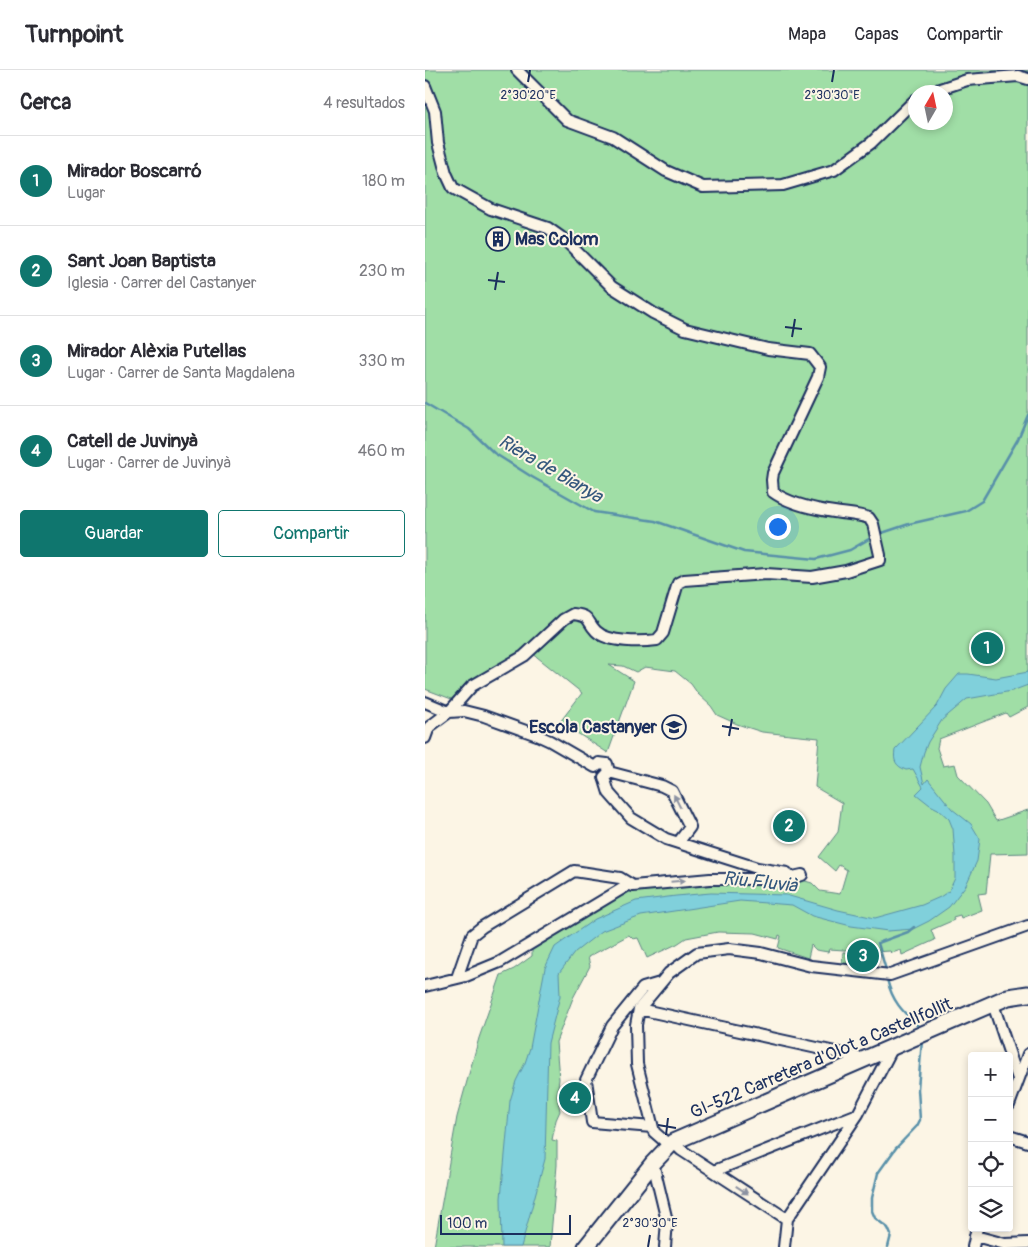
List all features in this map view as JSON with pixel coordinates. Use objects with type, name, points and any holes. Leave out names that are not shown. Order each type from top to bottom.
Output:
[{"type":"street","points":[[517,70],[567,120],[613,137],[666,170],[703,187],[783,184],[834,170],[871,143],[908,107]]},
{"type":"street","points":[[952,85],[967,80],[1018,76],[1028,79]]},
{"type":"street","points":[[425,86],[435,111],[438,143],[446,173],[453,188],[491,209],[548,228],[565,240],[612,287],[653,312],[685,328],[768,349],[810,354],[820,367],[818,377],[773,473],[773,492],[781,498],[802,504],[869,518],[873,524],[880,555],[880,560],[846,571],[813,577],[765,574],[684,580],[677,583],[663,633],[657,640],[645,642],[607,638],[595,631],[589,620],[581,615],[573,614],[564,619],[524,656],[472,686],[449,712],[429,727],[425,738]]},
{"type":"street","points":[[425,702],[449,712],[463,711],[484,716],[537,735],[595,766],[597,776],[607,774],[662,786],[672,791],[690,827],[678,843]]},
{"type":"street","points":[[457,978],[472,935],[482,927],[575,871],[620,878],[633,886],[710,878],[784,879],[802,875],[757,868],[666,839],[631,818],[609,793],[607,774]]},
{"type":"street","points":[[425,986],[466,976],[500,962],[630,884]]},
{"type":"street","points":[[787,1219],[654,1132],[637,1064],[636,1025],[639,1009],[669,973],[697,953],[729,949],[761,952],[811,966],[890,975],[1028,926]]},
{"type":"street","points":[[652,1127],[592,1122],[586,1080],[612,1026],[643,988],[661,983]]},
{"type":"street","name":"GI-522 Carretera d'Olot a Castellfollit","points":[[586,1247],[653,1163],[671,1144],[1008,997],[1028,994]]},
{"type":"street","points":[[993,1004],[1022,1074]]},
{"type":"street","points":[[639,1009],[849,1054],[863,1059]]},
{"type":"street","points":[[784,1247],[787,1219],[858,1114],[893,1047]]},
{"type":"street","points":[[1012,1097],[1028,1054]]},
{"type":"street","points":[[714,1171],[858,1114]]},
{"type":"street","points":[[1013,1137],[1028,1142]]},
{"type":"street","points":[[653,1163],[667,1221],[665,1247]]},
{"type":"street","points":[[973,1247],[976,1232],[1005,1244],[1028,1243]]},
{"type":"green space","points":[[425,70],[1028,70],[1028,707],[1009,717],[1006,713],[939,739],[937,748],[943,766],[955,764],[958,775],[986,804],[996,821],[1028,810],[1028,853],[990,854],[986,893],[978,894],[982,910],[961,918],[960,915],[953,917],[954,920],[931,930],[935,940],[902,955],[901,950],[892,953],[890,951],[829,949],[828,952],[816,950],[811,945],[808,958],[778,948],[781,936],[779,935],[778,939],[755,933],[718,932],[686,938],[647,958],[638,938],[633,939],[629,935],[588,957],[590,966],[573,998],[556,1042],[559,1079],[557,1096],[560,1111],[552,1140],[557,1141],[557,1165],[550,1247],[434,1247],[457,1117],[479,1038],[501,975],[514,969],[532,956],[533,947],[620,893],[636,888],[708,880],[802,880],[812,883],[820,891],[840,894],[847,870],[839,865],[835,871],[819,857],[838,832],[842,803],[815,787],[819,738],[762,732],[717,715],[691,684],[675,671],[645,667],[636,672],[623,666],[609,665],[634,681],[608,753],[560,722],[582,693],[532,653],[479,686],[462,703],[425,689]]},
{"type":"green space","points":[[843,952],[869,954],[868,965],[842,963]]},
{"type":"water","points":[[1028,672],[1028,685],[1012,691],[967,699],[942,720],[924,752],[920,767],[924,784],[928,779],[952,809],[971,824],[980,839],[977,861],[966,885],[949,907],[929,921],[913,929],[888,931],[851,926],[812,916],[792,905],[740,901],[641,916],[602,931],[575,952],[559,973],[560,996],[548,1043],[545,1159],[521,1247],[502,1247],[501,1198],[510,1101],[530,1048],[545,968],[555,947],[595,919],[636,901],[711,893],[786,895],[838,910],[875,918],[922,905],[940,897],[949,891],[955,878],[953,829],[949,819],[916,794],[923,787],[913,769],[906,770],[898,765],[894,757],[895,750],[937,706],[946,689],[959,674],[996,678]]},
{"type":"waterway","name":"Riera de Bianya","points":[[425,403],[469,429],[494,453],[594,512],[655,521],[744,552],[816,559],[850,550],[874,536]]},
{"type":"waterway","name":"Riera de Bianya","points":[[879,534],[909,524],[966,511],[982,501],[1018,439],[1028,415]]},
{"type":"waterway","points":[[886,970],[878,943],[908,932],[914,927]]},
{"type":"waterway","points":[[887,979],[898,1005],[918,1026]]},
{"type":"waterway","points":[[888,1247],[891,1235],[888,1228],[875,1218],[872,1211],[872,1198],[878,1173],[920,1120],[918,1089],[922,1040]]},
{"type":"place","name":"Mas Colom","points":[[498,239]]},
{"type":"place","name":"Mirador Boscarró","points":[[987,648]]},
{"type":"place","name":"Escola Castanyer","points":[[674,727]]},
{"type":"place","name":"Sant Joan Baptista","points":[[789,826]]},
{"type":"place","name":"Mirador Alèxia Putellas","points":[[863,956]]},
{"type":"place","name":"Catell de Juvinyà","points":[[575,1098]]},
{"type":"water label","name":"Riu Fluvià","points":[[760,881]]}]
